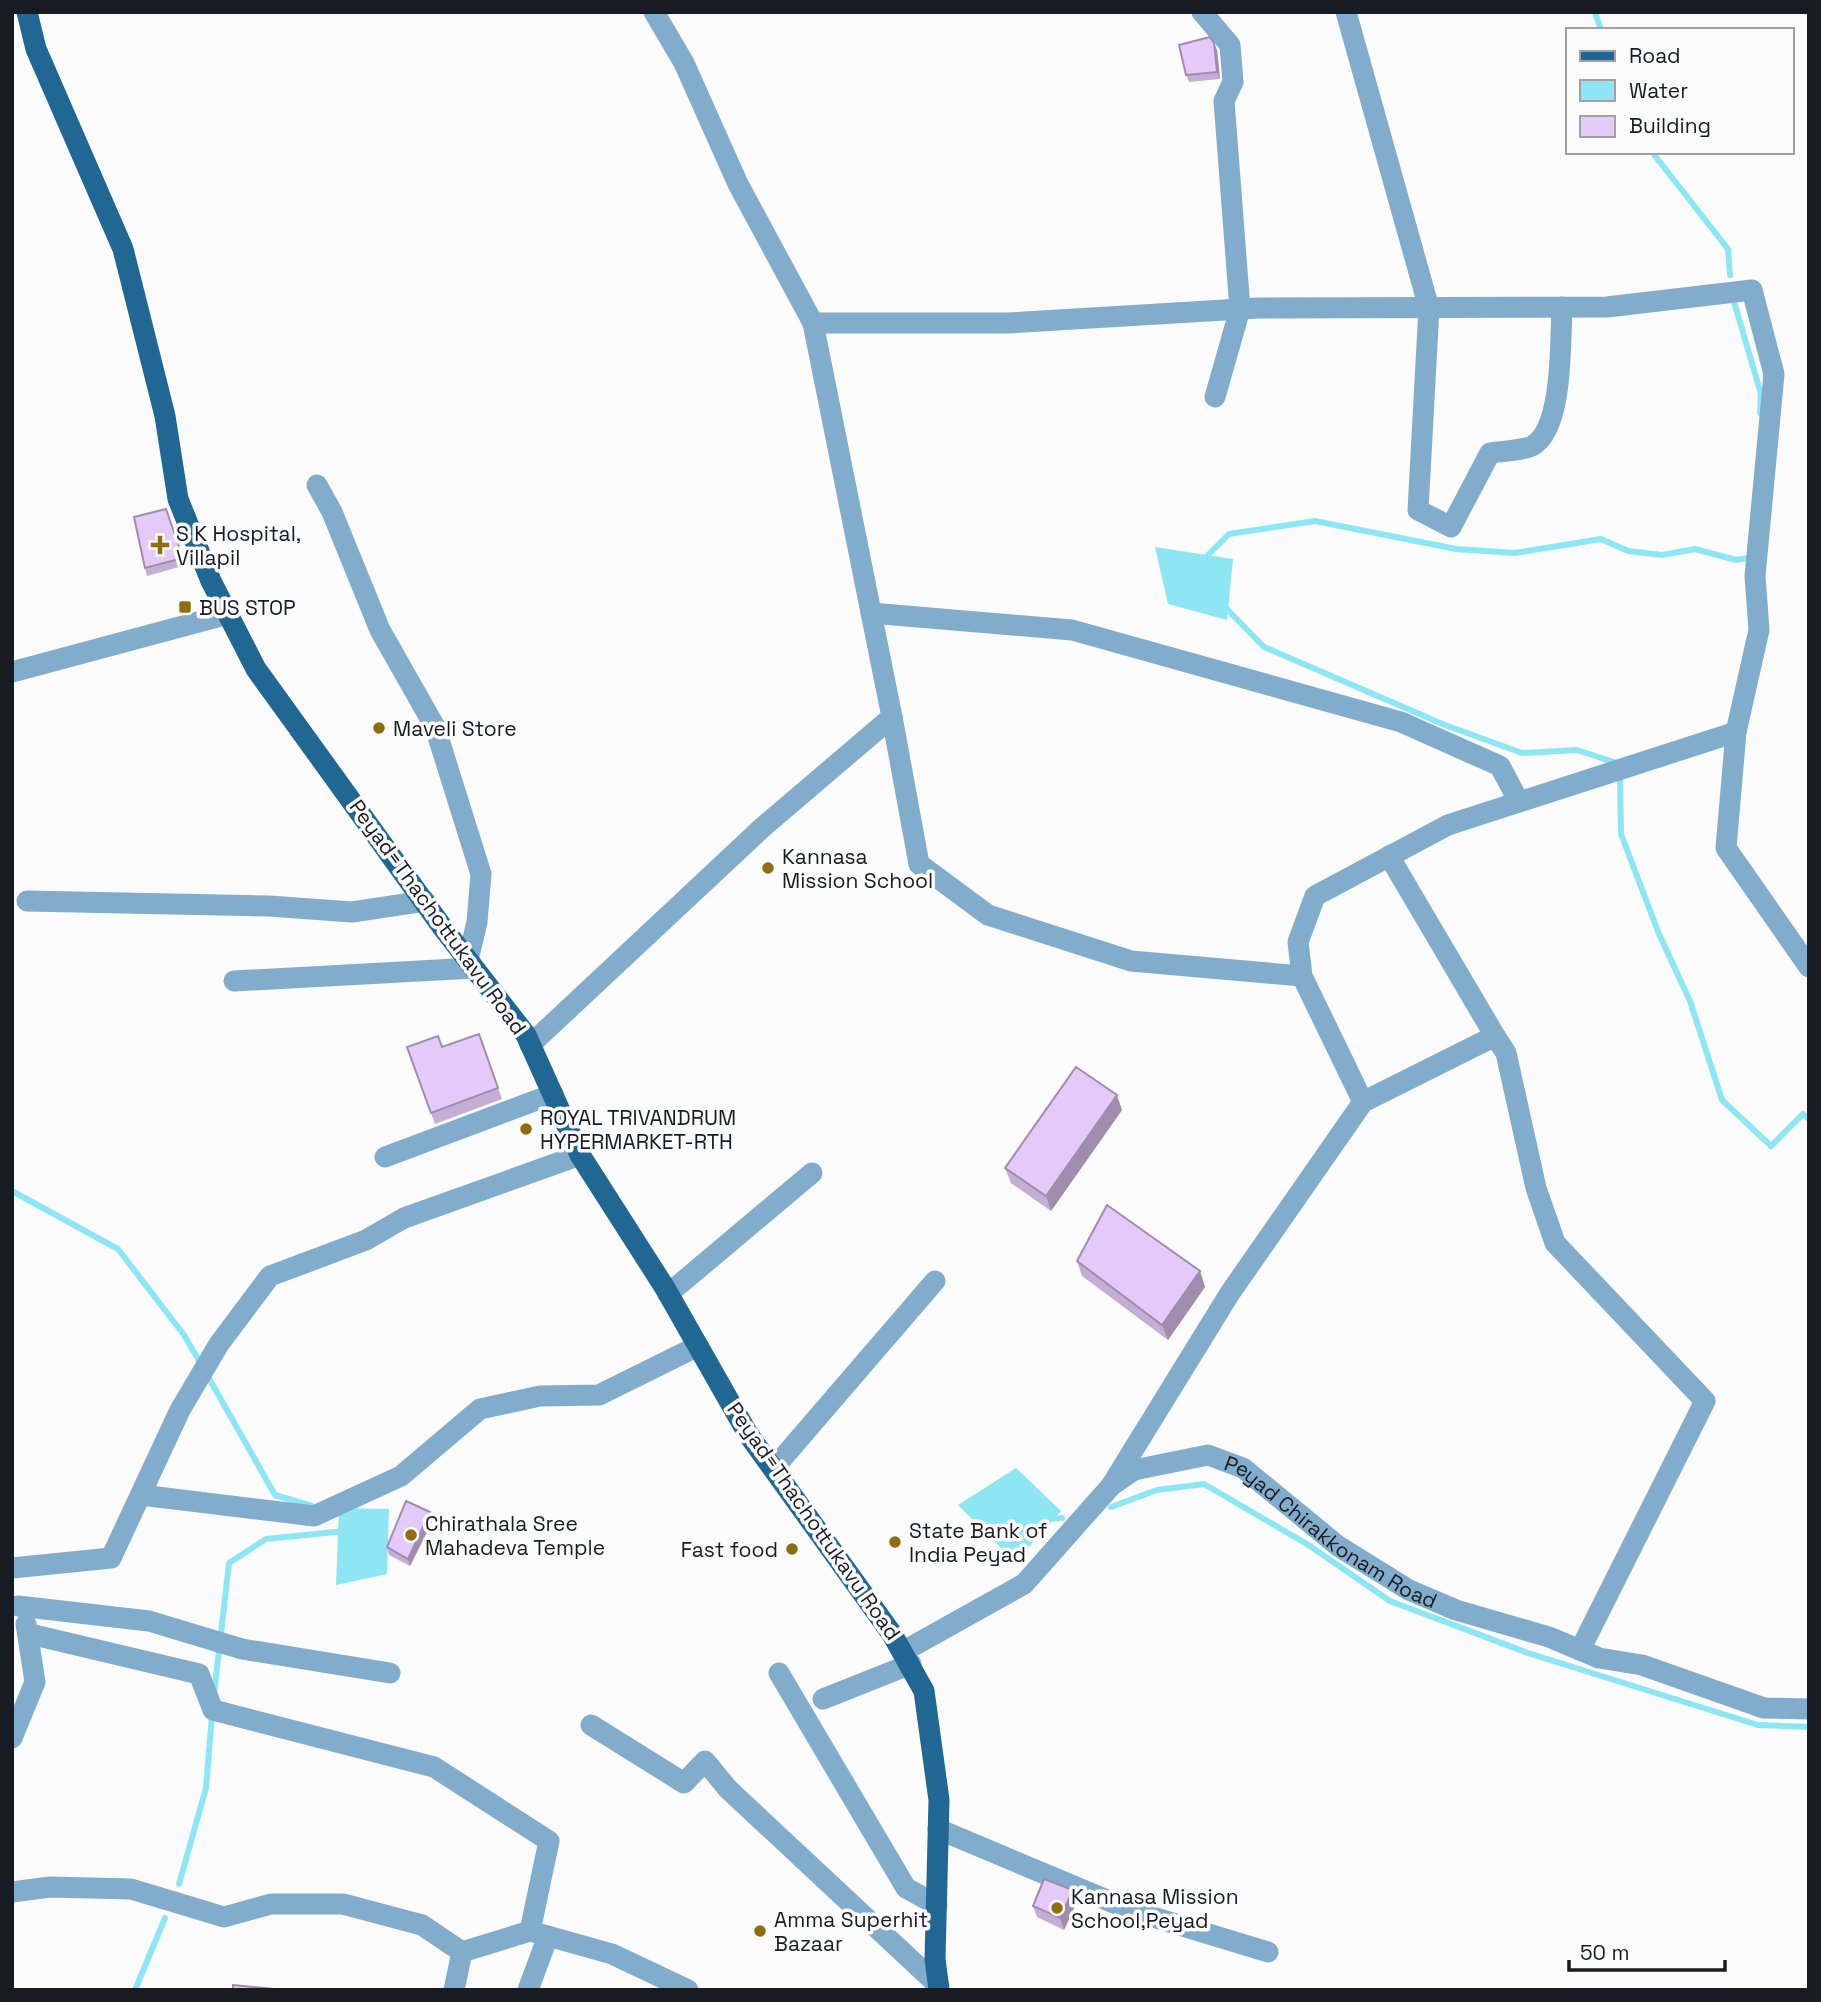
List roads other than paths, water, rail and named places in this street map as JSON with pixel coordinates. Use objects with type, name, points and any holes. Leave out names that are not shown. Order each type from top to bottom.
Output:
[{"type":"main road","name":"Peyad=Thachottukavu Road","points":[[27,12],[36,49],[123,249],[165,416],[178,499],[228,614],[256,668],[530,1045],[580,1155],[668,1294],[748,1433],[907,1658],[924,1691],[939,1800],[935,1959],[939,1988]]},
{"type":"street","points":[[654,12],[684,63],[738,184],[813,323],[919,864],[988,915],[1132,961],[1302,976]]},
{"type":"street","points":[[1202,12],[1230,45],[1233,82],[1224,101],[1240,309],[1215,397]]},
{"type":"street","points":[[1346,12],[1429,308],[1418,510],[1451,527],[1490,453],[1533,446],[1549,427],[1556,397],[1562,307]]},
{"type":"street","points":[[813,323],[1008,323],[1240,309],[1607,307],[1752,290],[1774,374],[1755,576],[1759,630],[1736,732],[1726,848],[1809,967]]},
{"type":"street","points":[[234,981],[471,964],[481,874],[435,727],[380,630],[332,512],[317,485]]},
{"type":"street","points":[[871,612],[1072,630],[1401,722],[1500,766],[1519,802]]},
{"type":"street","points":[[12,672],[228,614]]},
{"type":"street","points":[[530,1045],[763,827],[892,717]]},
{"type":"street","points":[[1363,1102],[1302,976],[1298,942],[1315,896],[1448,825],[1736,732]]},
{"type":"street","points":[[1389,856],[1506,1053],[1536,1188],[1555,1244],[1705,1401],[1580,1650]]},
{"type":"street","points":[[27,901],[269,906],[352,912],[425,901]]},
{"type":"street","points":[[1111,1486],[1230,1293],[1363,1102],[1495,1036]]},
{"type":"street","points":[[385,1157],[552,1094]]},
{"type":"street","points":[[12,1568],[111,1558],[180,1410],[219,1344],[270,1276],[366,1240],[404,1218],[580,1155]]},
{"type":"street","points":[[668,1294],[812,1173]]},
{"type":"street","points":[[774,1468],[935,1281]]},
{"type":"street","points":[[141,1495],[314,1516],[401,1476],[480,1409],[540,1396],[599,1395],[698,1346]]},
{"type":"street","name":"Peyad Chirakkonam Road","points":[[824,1699],[907,1658],[1024,1584],[1111,1486],[1134,1470],[1208,1455],[1225,1459],[1243,1468],[1338,1546],[1409,1590],[1456,1610],[1504,1622],[1599,1658],[1642,1665],[1764,1708],[1809,1709]]},
{"type":"street","points":[[12,1738],[35,1682],[30,1634],[15,1599]]},
{"type":"street","points":[[15,1599],[149,1621],[232,1647],[390,1673]]},
{"type":"street","points":[[30,1634],[199,1674],[213,1710],[434,1767],[549,1841],[539,1933],[528,1990]]},
{"type":"street","points":[[779,1673],[906,1888],[937,1905]]},
{"type":"street","points":[[591,1725],[684,1783],[705,1761],[728,1789],[939,1988]]},
{"type":"street","points":[[938,1829],[1133,1911],[1268,1952]]},
{"type":"street","points":[[12,1892],[50,1887],[131,1889],[225,1917],[271,1904],[343,1904],[422,1925],[462,1952],[539,1933],[612,1954],[688,1990]]},
{"type":"street","points":[[454,1990],[462,1952]]},
{"type":"water","points":[[1155,547],[1233,559],[1227,620],[1168,604]]},
{"type":"water","points":[[1016,1468],[1061,1511],[1015,1562],[958,1505]]},
{"type":"water","points":[[339,1508],[389,1509],[387,1574],[336,1585]]},
{"type":"waterway","points":[[1595,12],[1600,28]]},
{"type":"waterway","points":[[1654,154],[1728,249],[1730,275]]},
{"type":"waterway","points":[[1732,295],[1761,394],[1760,413]]},
{"type":"waterway","points":[[1202,561],[1229,534],[1315,521],[1456,549],[1515,553],[1601,539],[1628,551],[1662,555],[1695,549],[1736,560],[1754,557]]},
{"type":"waterway","points":[[1224,606],[1264,647],[1445,725],[1522,753],[1577,750],[1617,763]]},
{"type":"waterway","points":[[1620,775],[1621,834],[1659,934],[1690,1001],[1722,1100],[1771,1146],[1803,1114],[1809,1119]]},
{"type":"waterway","points":[[12,1191],[118,1249],[184,1335],[201,1364]]},
{"type":"waterway","points":[[206,1373],[275,1495],[312,1506]]},
{"type":"waterway","points":[[1111,1507],[1157,1490],[1204,1484],[1307,1544],[1390,1601],[1528,1653],[1758,1725],[1809,1727]]},
{"type":"waterway","points":[[1047,1519],[1062,1518]]},
{"type":"waterway","points":[[214,1694],[229,1563],[266,1539],[345,1531]]},
{"type":"waterway","points":[[179,1884],[206,1788],[212,1715]]},
{"type":"waterway","points":[[135,1990],[165,1918]]},
{"type":"place","name":"S K Hospital, Villapil","points":[[160,545]]},
{"type":"place","name":"BUS STOP","points":[[185,607]]},
{"type":"place","name":"Maveli Store","points":[[379,728]]},
{"type":"place","name":"Kannasa Mission School","points":[[768,868]]},
{"type":"place","name":"ROYAL TRIVANDRUM HYPERMARKET-RTH","points":[[526,1129]]},
{"type":"place","name":"Chirathala Sree Mahadeva Temple","points":[[411,1535]]},
{"type":"place","name":"State Bank of India Peyad","points":[[895,1542]]},
{"type":"place","name":"Fast food","points":[[792,1549]]},
{"type":"place","name":"Kannasa Mission School,Peyad","points":[[1057,1908]]},
{"type":"place","name":"Amma Superhit Bazaar","points":[[760,1931]]}]
